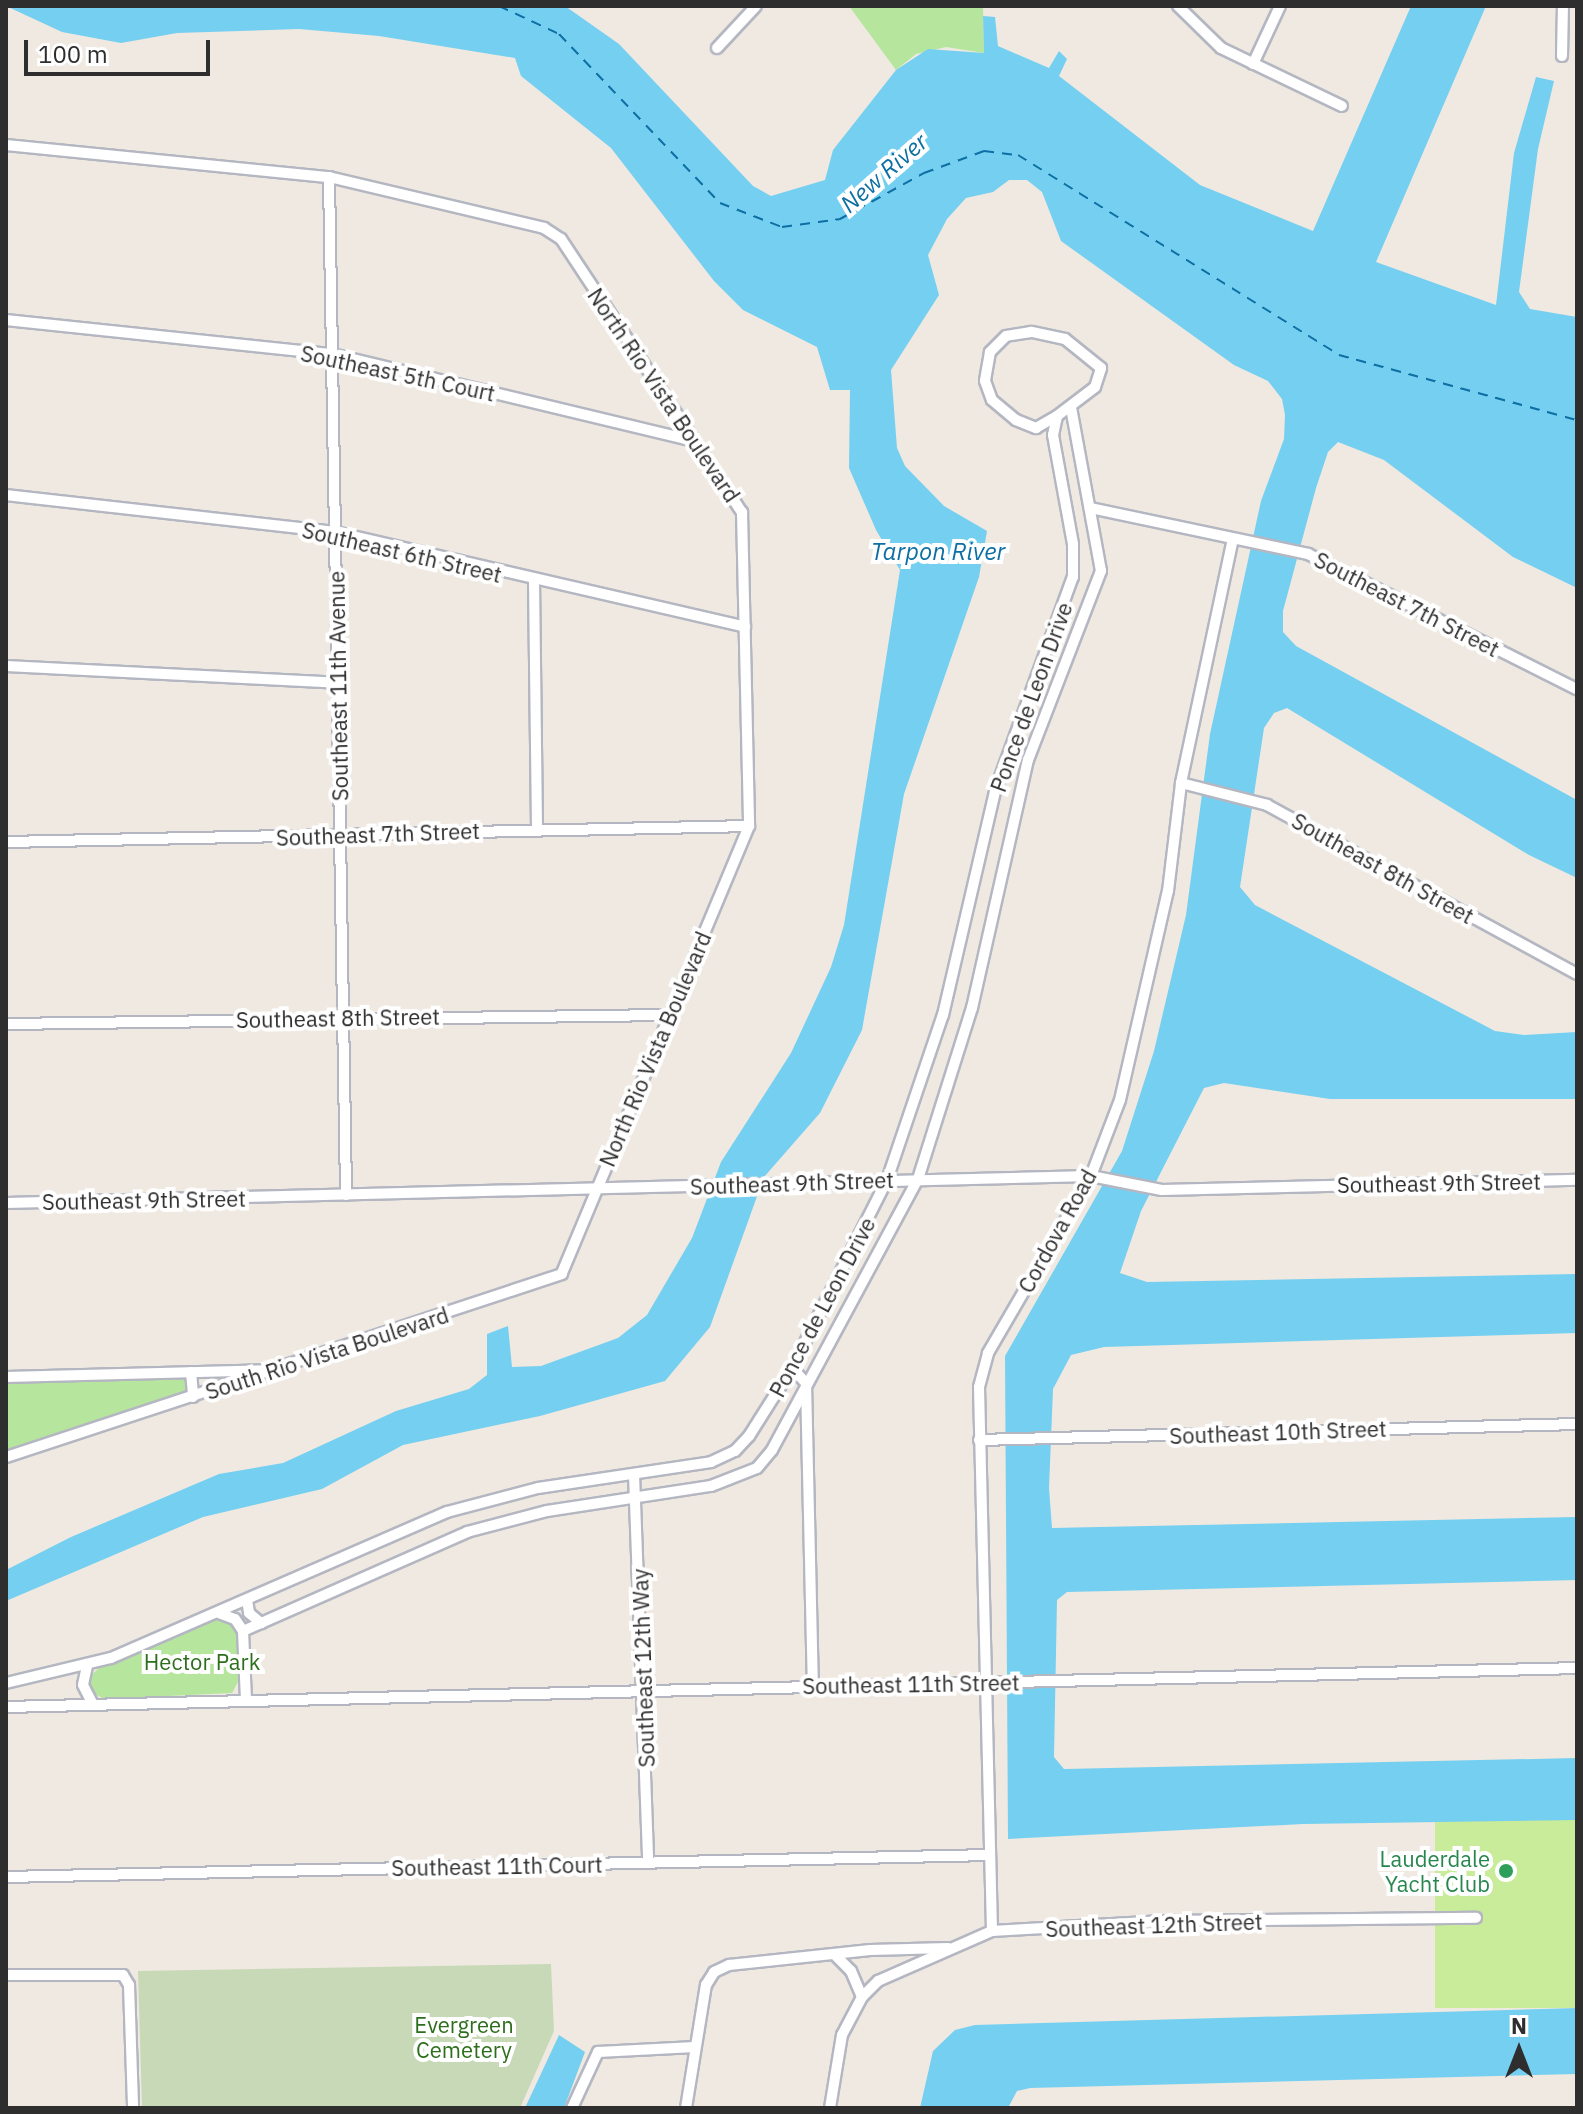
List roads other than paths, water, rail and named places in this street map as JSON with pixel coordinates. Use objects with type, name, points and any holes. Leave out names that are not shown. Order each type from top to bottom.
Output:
[{"type":"street","points":[[1178,6],[1221,48],[1342,106]]},
{"type":"street","points":[[1253,64],[1280,6]]},
{"type":"street","points":[[1562,56],[1563,6]]},
{"type":"street","points":[[717,48],[750,8]]},
{"type":"street","name":"North Rio Vista Boulevard","points":[[6,145],[329,177],[544,228],[561,239],[691,440],[742,512],[749,826],[596,1190]]},
{"type":"street","name":"Southeast 11th Avenue","points":[[329,177],[346,1195]]},
{"type":"street","name":"Southeast 5th Court","points":[[6,320],[332,354],[691,440]]},
{"type":"street","points":[[1031,332],[1065,339],[1101,368],[1095,387],[1057,416],[1036,428],[992,400],[985,381],[990,352],[1006,336],[1031,332]]},
{"type":"street","name":"Ponce de Leon Drive","points":[[243,1631],[467,1532],[547,1511],[711,1486],[757,1468],[772,1450],[918,1179],[972,1008],[1028,760],[1101,571],[1071,407]]},
{"type":"street","name":"Ponce de Leon Drive","points":[[6,1683],[87,1666],[219,1613],[447,1512],[538,1488],[711,1462],[735,1451],[792,1368],[887,1180],[943,1015],[996,788],[1073,577],[1073,544],[1053,435],[1057,416]]},
{"type":"street","name":"Southeast 6th Street","points":[[6,495],[335,532],[534,581],[745,627]]},
{"type":"street","name":"Southeast 7th Street","points":[[1090,508],[1308,554],[1577,689]]},
{"type":"street","name":"Cordova Road","points":[[992,1931],[983,1683],[979,1387],[988,1353],[1091,1176],[1120,1100],[1168,891],[1181,783],[1233,539]]},
{"type":"street","points":[[534,581],[537,829]]},
{"type":"street","points":[[6,666],[338,683]]},
{"type":"street","name":"Southeast 8th Street","points":[[1181,783],[1254,800],[1577,974]]},
{"type":"street","name":"Southeast 7th Street","points":[[6,842],[749,826]]},
{"type":"street","name":"Southeast 8th Street","points":[[6,1024],[344,1017],[669,1015]]},
{"type":"street","name":"Southeast 9th Street","points":[[6,1203],[1091,1176],[1162,1190],[1577,1180]]},
{"type":"street","name":"South Rio Vista Boulevard","points":[[6,1457],[280,1370],[562,1274],[596,1190]]},
{"type":"street","points":[[792,1368],[806,1383],[813,1685]]},
{"type":"street","points":[[6,1377],[280,1370]]},
{"type":"street","points":[[191,1372],[193,1397]]},
{"type":"street","name":"Southeast 10th Street","points":[[979,1440],[1577,1424]]},
{"type":"street","name":"Southeast 12th Way","points":[[634,1474],[648,1862]]},
{"type":"street","points":[[247,1600],[249,1613],[261,1623]]},
{"type":"street","points":[[219,1613],[235,1619],[243,1631],[246,1701]]},
{"type":"street","points":[[87,1666],[83,1685],[92,1703]]},
{"type":"street","name":"Southeast 11th Street","points":[[6,1707],[1577,1668]]},
{"type":"street","name":"Southeast 11th Court","points":[[6,1877],[989,1855]]},
{"type":"street","name":"Southeast 12th Street","points":[[695,2047],[706,1985],[714,1972],[729,1965],[954,1948],[992,1931],[1164,1921],[1476,1918]]},
{"type":"street","points":[[830,2108],[842,2035],[862,1997],[878,1981],[954,1948]]},
{"type":"street","points":[[836,1956],[851,1971],[862,1997]]},
{"type":"street","points":[[6,1975],[123,1975],[129,1985],[133,2108]]},
{"type":"street","points":[[572,2108],[598,2052],[695,2047],[686,2108]]},
{"type":"water","points":[[6,6],[565,6],[619,44],[753,186],[771,196],[825,180],[833,150],[896,70],[928,49],[984,53],[983,16],[995,17],[998,46],[1049,68],[1059,51],[1067,59],[1059,76],[1200,185],[1313,231],[1411,6],[1486,6],[1376,262],[1496,305],[1514,153],[1536,77],[1554,81],[1538,149],[1519,292],[1530,309],[1577,317],[1577,588],[1513,557],[1384,460],[1338,442],[1328,452],[1316,488],[1283,611],[1283,632],[1296,646],[1577,800],[1577,878],[1529,855],[1287,708],[1274,713],[1264,728],[1240,887],[1255,905],[1495,1031],[1524,1035],[1577,1032],[1577,1099],[1330,1099],[1224,1083],[1204,1088],[1141,1211],[1120,1273],[1147,1282],[1577,1274],[1577,1333],[1104,1347],[1071,1355],[1053,1389],[1049,1488],[1052,1528],[1577,1517],[1577,1580],[1067,1592],[1057,1600],[1054,1757],[1064,1769],[1577,1758],[1577,1820],[1303,1824],[1008,1839],[1005,1356],[1122,1151],[1154,1051],[1186,915],[1210,734],[1261,501],[1284,439],[1285,415],[1282,399],[1268,381],[1234,365],[1061,241],[1042,192],[1027,180],[1009,180],[993,192],[966,198],[947,219],[928,255],[939,295],[891,370],[897,448],[905,466],[944,506],[987,531],[979,577],[904,794],[862,1030],[820,1113],[764,1177],[710,1327],[665,1381],[540,1416],[403,1445],[322,1489],[203,1517],[6,1601],[6,1570],[71,1537],[219,1474],[283,1463],[396,1411],[469,1389],[487,1375],[487,1334],[508,1326],[512,1367],[541,1366],[618,1338],[647,1315],[692,1238],[721,1162],[791,1053],[831,967],[844,925],[900,570],[876,530],[849,468],[850,390],[830,390],[817,347],[743,310],[714,281],[611,148],[521,76],[515,58],[379,36],[299,29],[177,33],[121,43],[62,32]]},
{"type":"water","points":[[1577,2008],[1577,2074],[1030,2088],[1017,2091],[1008,2108],[920,2108],[933,2051],[955,2030],[975,2025]]},
{"type":"water","points":[[559,2035],[585,2052],[564,2108],[525,2108]]},
{"type":"place","name":"Lauderdale Yacht Club","points":[[1506,1871]]},
{"type":"water label","name":"New River","points":[[884,173]]},
{"type":"water label","name":"Tarpon River","points":[[938,552]]},
{"type":"park label","name":"Hector Park","points":[[202,1662]]},
{"type":"park label","name":"Evergreen Cemetery","points":[[464,2036]]}]
